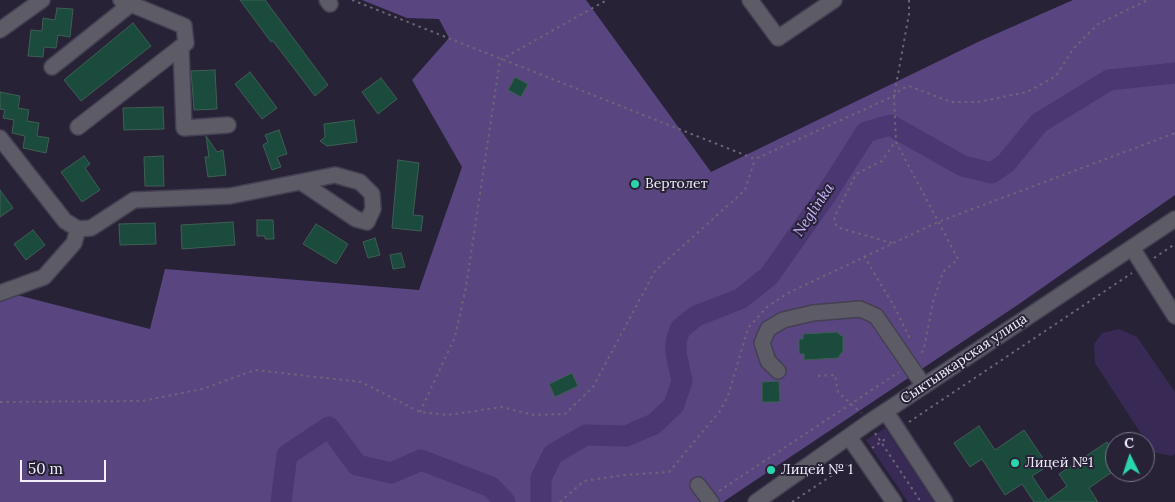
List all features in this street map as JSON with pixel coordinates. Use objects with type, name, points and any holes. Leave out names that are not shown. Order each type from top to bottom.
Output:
[{"type":"street","points":[[0,30],[42,0]]},
{"type":"street","points":[[750,0],[778,38],[834,0]]},
{"type":"street","points":[[52,68],[126,2],[184,26],[186,43],[181,48],[78,127]]},
{"type":"street","points":[[181,48],[184,128],[228,125]]},
{"type":"street","points":[[0,138],[65,221],[78,229],[91,228],[134,200],[230,196],[301,182]]},
{"type":"street","name":"Сыктывкарская улица","points":[[756,502],[868,423],[1175,219]]},
{"type":"street","points":[[0,293],[44,277],[74,242],[78,229]]},
{"type":"street","points":[[1132,248],[1175,316]]},
{"type":"street","points":[[778,371],[768,361],[762,343],[768,329],[783,320],[843,309],[860,309],[876,316],[913,359],[924,386]]},
{"type":"street","points":[[886,412],[945,502]]},
{"type":"street","points":[[849,437],[893,502]]},
{"type":"street","points":[[698,486],[709,500]]},
{"type":"path","points":[[352,0],[755,160],[894,96],[901,89],[909,86],[951,102],[978,102],[1028,92],[1056,76],[1073,49],[1098,24],[1148,0]]},
{"type":"path","points":[[500,60],[607,0]]},
{"type":"path","points":[[709,500],[913,359],[918,360],[924,348],[933,302],[943,272],[958,259],[896,142],[894,96],[909,14],[909,0]]},
{"type":"path","points":[[420,412],[455,336],[466,287],[500,60]]},
{"type":"path","points":[[560,502],[584,481],[624,475],[669,472],[720,411],[728,396],[748,328],[766,307],[788,292],[938,222],[1175,132]]},
{"type":"path","points":[[892,243],[843,229],[834,222],[835,216],[856,174],[882,161],[896,142]]},
{"type":"path","points":[[0,402],[142,401],[202,389],[255,370],[360,382],[420,412],[448,415],[502,407],[534,415],[564,414],[593,387],[655,271],[745,190],[755,160]]},
{"type":"path","points":[[792,502],[1175,244]]},
{"type":"path","points":[[864,256],[895,308],[912,346]]},
{"type":"path","points":[[818,376],[835,375],[838,392],[849,404],[858,407],[921,502]]},
{"type":"shaded area","points":[[362,0],[586,0],[711,172],[980,41],[1073,0],[1175,0],[1175,195],[1019,304],[723,502],[0,502],[0,301],[17,295],[150,329],[165,269],[419,290],[462,167],[412,80],[449,38],[439,19],[407,18]]},
{"type":"shaded area","points":[[1119,329],[1137,337],[1175,392],[1175,454],[1171,456],[1155,452],[1155,432],[1140,432],[1095,363],[1094,344],[1102,333]]},
{"type":"shaded area","points":[[885,428],[934,502],[908,502],[866,440]]},
{"type":"building","points":[[240,0],[265,0],[328,85],[315,96]]},
{"type":"building","points":[[57,8],[73,9],[70,37],[58,35],[56,48],[44,47],[43,57],[28,56],[31,30],[42,31],[43,18],[55,20]]},
{"type":"building","points":[[133,23],[151,46],[81,101],[64,80]]},
{"type":"building","points":[[215,70],[217,109],[194,110],[191,71]]},
{"type":"building","points":[[250,72],[277,108],[262,119],[235,84]]},
{"type":"building","points":[[515,77],[528,84],[521,97],[508,90]]},
{"type":"building","points":[[381,78],[397,99],[378,114],[362,92]]},
{"type":"building","points":[[0,92],[20,96],[18,108],[29,110],[27,121],[39,123],[37,136],[49,138],[46,153],[23,148],[25,136],[12,133],[14,120],[3,118],[5,110],[0,109]]},
{"type":"building","points":[[163,107],[164,129],[124,130],[123,108]]},
{"type":"building","points":[[354,120],[357,142],[327,146],[320,141],[325,137],[324,124]]},
{"type":"building","points":[[279,130],[287,154],[277,157],[281,167],[272,170],[263,145],[268,142],[265,135]]},
{"type":"building","points":[[206,136],[217,152],[223,150],[226,175],[208,177],[205,157],[209,157]]},
{"type":"building","points":[[84,156],[90,164],[85,168],[100,190],[82,202],[61,172]]},
{"type":"building","points":[[163,156],[164,186],[145,186],[144,157]]},
{"type":"building","points":[[398,160],[419,163],[413,215],[423,216],[421,231],[392,228]]},
{"type":"building","points":[[0,190],[13,208],[0,217]]},
{"type":"building","points":[[257,220],[273,220],[274,239],[265,239],[265,236],[257,236]]},
{"type":"building","points":[[233,222],[235,245],[182,249],[181,225]]},
{"type":"building","points":[[155,223],[156,244],[120,245],[119,224]]},
{"type":"building","points":[[316,224],[348,244],[336,264],[303,244]]},
{"type":"building","points":[[33,230],[45,245],[26,260],[14,244]]},
{"type":"building","points":[[375,238],[380,255],[368,258],[363,242]]},
{"type":"building","points":[[401,253],[405,267],[393,269],[390,255]]},
{"type":"building","points":[[837,332],[843,337],[843,351],[838,358],[804,360],[804,354],[799,354],[799,339],[803,339],[803,334]]},
{"type":"building","points":[[572,373],[578,386],[555,397],[549,384]]},
{"type":"building","points":[[779,381],[780,402],[762,402],[762,382]]},
{"type":"building","name":"Лицей №1","points":[[979,426],[995,450],[1024,430],[1048,466],[1032,476],[1048,500],[1067,486],[1059,474],[1105,443],[1105,477],[1089,488],[1098,502],[1034,502],[1022,484],[1005,495],[982,459],[970,467],[954,443]]},
{"type":"waterway","name":"Neglinka","points":[[541,502],[541,478],[553,454],[586,435],[626,436],[654,424],[674,405],[682,381],[676,353],[676,342],[680,329],[696,316],[740,299],[769,276],[824,198],[866,132],[890,125],[963,166],[992,173],[1006,163],[1039,123],[1109,80],[1175,73]]},
{"type":"waterway","name":"Neglinka","points":[[281,502],[287,455],[329,427],[357,465],[391,473],[421,460],[491,487],[505,502]]},
{"type":"place","name":"Вертолет","points":[[635,184]]},
{"type":"place","name":"Лицей №1","points":[[1015,463]]},
{"type":"place","name":"Лицей № 1","points":[[771,470]]}]
